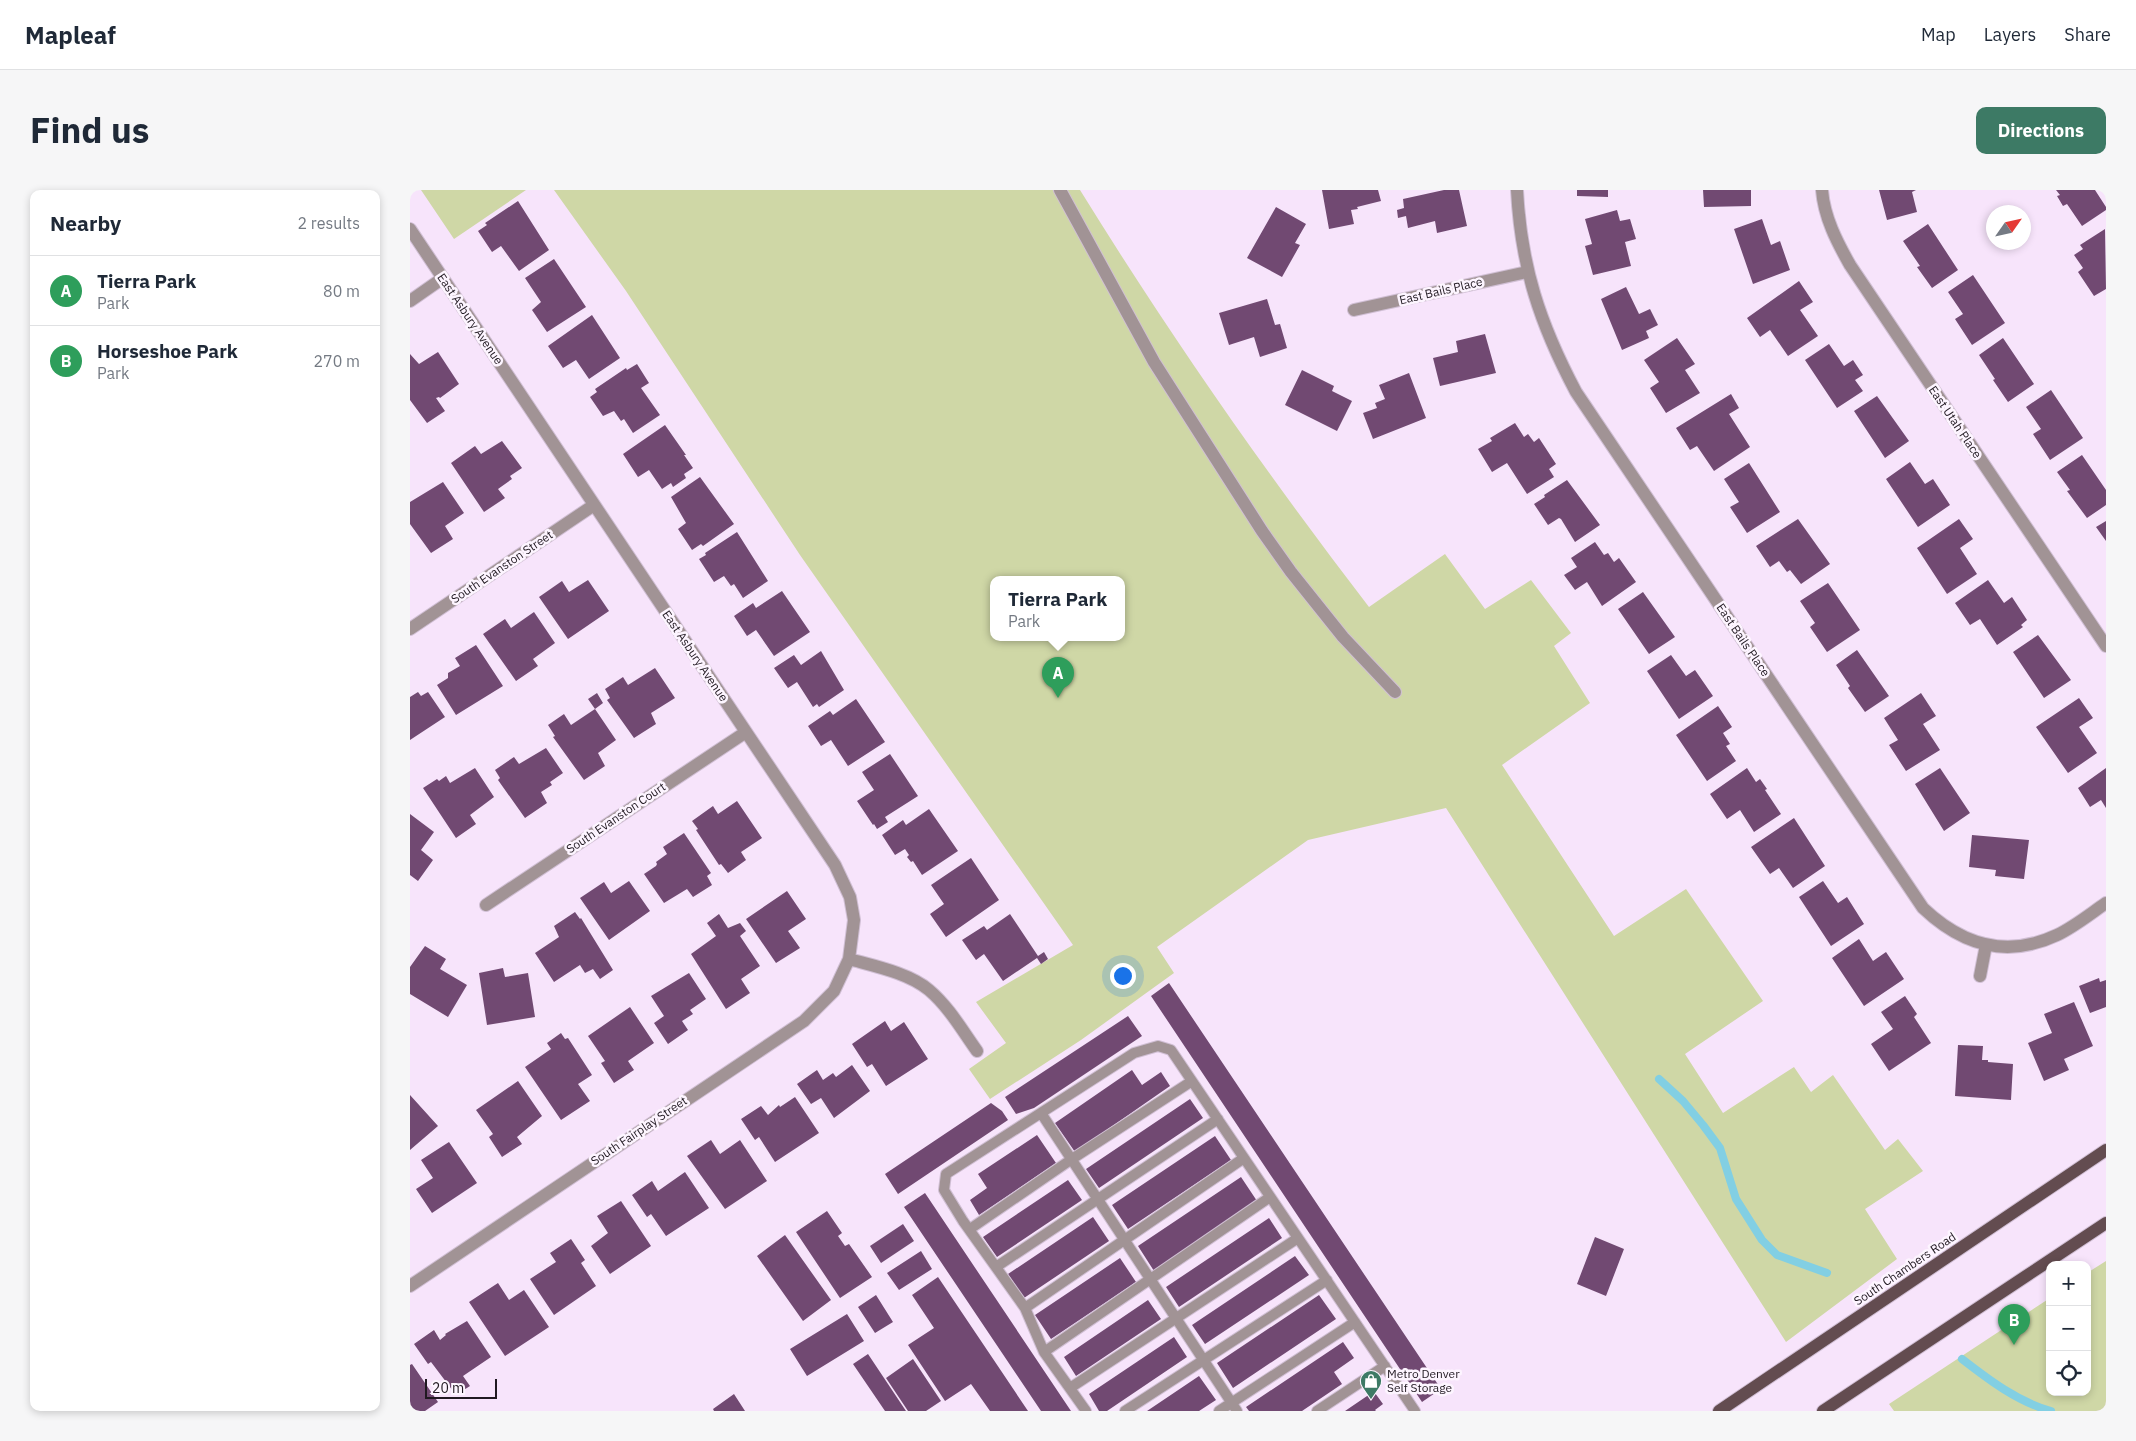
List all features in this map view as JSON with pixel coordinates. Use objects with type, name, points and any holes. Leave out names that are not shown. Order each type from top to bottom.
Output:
[{"type":"main road","name":"South Chambers Road","points":[[1718,1411],[2106,1150]]},
{"type":"main road","points":[[1823,1411],[2106,1223]]},
{"type":"street","points":[[1060,190],[1154,362],[1252,516],[1291,572],[1317,605],[1359,656],[1395,692]]},
{"type":"street","name":"East Bails Place","points":[[1517,190],[1519,223],[1527,272],[1540,314],[1556,354],[1576,392],[1918,900],[1940,924],[1959,936],[1986,945],[2015,947],[2038,943],[2059,935],[2106,903]]},
{"type":"street","name":"East Utah Place","points":[[1822,190],[1829,222],[1839,247],[1850,265],[2106,646]]},
{"type":"street","name":"East Asbury Avenue","points":[[410,229],[835,865],[850,897],[854,920],[850,959]]},
{"type":"street","name":"East Bails Place","points":[[1354,310],[1527,272]]},
{"type":"street","points":[[410,301],[443,278]]},
{"type":"street","name":"South Evanston Street","points":[[410,629],[594,506]]},
{"type":"street","name":"South Evanston Court","points":[[486,905],[746,732]]},
{"type":"street","points":[[1980,976],[1986,945]]},
{"type":"street","points":[[850,959],[893,972],[924,986],[954,1016],[977,1051]]},
{"type":"street","name":"South Fairplay Street","points":[[410,1284],[804,1021],[834,991],[850,959]]},
{"type":"lane","points":[[1086,1411],[1044,1352],[1025,1308],[944,1190],[946,1174],[1134,1053],[1158,1046],[1171,1050],[1415,1411]]},
{"type":"lane","points":[[970,1229],[1072,1159],[1192,1081]]},
{"type":"lane","points":[[1041,1113],[1234,1407]]},
{"type":"lane","points":[[996,1268],[1218,1119]]},
{"type":"lane","points":[[1025,1308],[1244,1158]]},
{"type":"lane","points":[[1044,1352],[1270,1197]]},
{"type":"lane","points":[[1070,1388],[1298,1238]]},
{"type":"lane","points":[[1125,1411],[1327,1280]]},
{"type":"lane","points":[[1220,1411],[1234,1407],[1354,1322]]},
{"type":"lane","points":[[1317,1411],[1385,1366]]},
{"type":"green space","points":[[421,190],[526,190],[454,239]]},
{"type":"green space","points":[[554,190],[1080,190],[1148,297],[1219,402],[1293,506],[1369,607],[1445,554],[1485,609],[1531,580],[1571,633],[1554,646],[1590,703],[1502,765],[1614,936],[1686,889],[1763,1001],[1685,1054],[1723,1113],[1794,1067],[1811,1092],[1833,1075],[1885,1150],[1898,1139],[1923,1171],[1865,1209],[1897,1259],[1786,1342],[1446,808],[1308,840],[1157,947],[1174,973],[1081,1040],[990,1099],[969,1069],[1006,1043],[976,1002],[1073,945],[800,555],[626,291]]},
{"type":"green space","points":[[2106,1261],[2106,1411],[1894,1411],[1889,1404],[2046,1301],[2046,1396],[2091,1396],[2091,1270]]},
{"type":"building","points":[[1322,190],[1378,190],[1381,201],[1351,210],[1354,224],[1329,229]]},
{"type":"building","points":[[1444,190],[1459,190],[1467,226],[1437,233],[1435,221],[1408,228],[1406,216],[1398,218],[1397,210],[1404,208],[1403,199]]},
{"type":"building","points":[[1577,190],[1608,190],[1608,197],[1577,196]]},
{"type":"building","points":[[1703,190],[1751,190],[1751,206],[1704,207]]},
{"type":"building","points":[[1879,190],[1916,190],[1912,192],[1917,212],[1887,220]]},
{"type":"building","points":[[2056,190],[2095,190],[2106,210],[2082,226],[2067,204],[2063,206],[2057,196],[2060,195]]},
{"type":"building","points":[[518,201],[549,250],[519,271],[501,246],[492,252],[478,231],[487,225],[485,223]]},
{"type":"building","points":[[1276,207],[1306,224],[1295,243],[1300,245],[1282,277],[1247,258]]},
{"type":"building","points":[[1617,210],[1620,221],[1630,219],[1636,239],[1625,242],[1631,266],[1593,275],[1585,246],[1592,244],[1585,219]]},
{"type":"building","points":[[1762,219],[1771,245],[1780,241],[1790,270],[1753,284],[1734,229]]},
{"type":"building","points":[[1928,224],[1958,270],[1932,288],[1917,267],[1920,266],[1903,241]]},
{"type":"building","points":[[2105,229],[2106,289],[2094,296],[2078,272],[2083,268],[2074,255],[2083,249],[2080,245]]},
{"type":"building","points":[[554,259],[586,307],[547,332],[532,310],[541,302],[525,278]]},
{"type":"building","points":[[1973,275],[2005,323],[1972,345],[1955,319],[1963,314],[1948,292]]},
{"type":"building","points":[[1799,281],[1813,302],[1800,310],[1818,336],[1788,356],[1770,330],[1760,337],[1747,318]]},
{"type":"building","points":[[1626,287],[1639,314],[1650,309],[1658,325],[1646,331],[1649,338],[1622,350],[1601,299]]},
{"type":"building","points":[[1267,299],[1275,325],[1280,324],[1287,348],[1260,357],[1254,337],[1229,345],[1219,313]]},
{"type":"building","points":[[592,315],[620,358],[589,379],[576,360],[563,368],[548,346]]},
{"type":"building","points":[[1485,334],[1496,373],[1440,386],[1433,358],[1458,352],[1456,341]]},
{"type":"building","points":[[1677,338],[1695,364],[1685,370],[1700,393],[1666,413],[1650,388],[1659,382],[1644,360]]},
{"type":"building","points":[[2003,338],[2034,384],[2008,402],[1979,355]]},
{"type":"building","points":[[1829,344],[1844,366],[1853,360],[1863,375],[1855,380],[1863,391],[1837,408],[1805,360]]},
{"type":"building","points":[[438,352],[459,384],[440,398],[436,398],[445,411],[427,423],[410,400],[410,354],[419,364]]},
{"type":"building","points":[[637,364],[649,383],[641,388],[660,415],[633,433],[624,419],[621,421],[614,411],[603,416],[590,397],[597,392],[595,389],[626,368],[627,370]]},
{"type":"building","points":[[1302,370],[1334,386],[1332,391],[1352,401],[1337,431],[1285,405]]},
{"type":"building","points":[[1409,373],[1426,418],[1373,439],[1363,413],[1377,408],[1375,403],[1385,399],[1379,385]]},
{"type":"building","points":[[2051,390],[2083,438],[2050,460],[2033,434],[2041,429],[2026,407]]},
{"type":"building","points":[[1731,394],[1739,408],[1729,414],[1750,447],[1714,471],[1697,446],[1690,450],[1676,428]]},
{"type":"building","points":[[1877,396],[1909,441],[1885,458],[1854,411]]},
{"type":"building","points":[[1515,423],[1524,437],[1528,434],[1534,442],[1539,438],[1556,464],[1549,469],[1554,477],[1527,494],[1507,463],[1492,472],[1478,449],[1492,441],[1490,438]]},
{"type":"building","points":[[665,425],[693,468],[684,474],[686,478],[673,487],[671,483],[662,489],[649,470],[638,477],[623,454]]},
{"type":"building","points":[[502,441],[522,468],[510,476],[512,479],[498,489],[505,498],[484,512],[451,463],[475,446],[481,454]]},
{"type":"building","points":[[2082,455],[2106,490],[2106,505],[2087,518],[2067,491],[2070,490],[2057,472]]},
{"type":"building","points":[[1910,462],[1925,484],[1933,479],[1950,505],[1918,527],[1886,479]]},
{"type":"building","points":[[1749,463],[1780,512],[1747,533],[1730,507],[1739,502],[1724,479]]},
{"type":"building","points":[[700,477],[734,524],[703,546],[701,544],[692,550],[678,529],[686,523],[671,497]]},
{"type":"building","points":[[1567,480],[1600,525],[1575,542],[1561,519],[1559,518],[1548,525],[1534,504]]},
{"type":"building","points":[[443,482],[464,513],[445,526],[453,539],[431,553],[410,524],[410,502]]},
{"type":"building","points":[[1798,519],[1830,564],[1801,584],[1790,570],[1787,572],[1779,561],[1770,567],[1756,546]]},
{"type":"building","points":[[1959,519],[1973,539],[1960,548],[1977,574],[1947,594],[1917,548]]},
{"type":"building","points":[[2106,521],[2106,541],[2096,527]]},
{"type":"building","points":[[737,532],[768,581],[743,598],[734,584],[731,586],[724,576],[714,582],[699,559]]},
{"type":"building","points":[[1595,542],[1604,555],[1608,553],[1614,562],[1619,558],[1636,582],[1602,606],[1587,582],[1575,590],[1564,575],[1577,567],[1571,558]]},
{"type":"building","points":[[588,580],[609,611],[568,639],[539,597],[562,581],[569,592]]},
{"type":"building","points":[[1988,580],[2004,603],[2012,597],[2027,620],[2021,625],[2023,627],[1997,645],[1980,619],[1970,625],[1955,603]]},
{"type":"building","points":[[1828,583],[1860,630],[1827,652],[1810,627],[1815,623],[1800,601]]},
{"type":"building","points":[[782,591],[810,632],[774,656],[756,630],[747,636],[734,616],[753,603],[756,608]]},
{"type":"building","points":[[1643,592],[1675,637],[1649,654],[1618,609]]},
{"type":"building","points":[[534,612],[555,643],[533,659],[538,666],[516,681],[483,634],[505,619],[511,628]]},
{"type":"building","points":[[2038,635],[2071,680],[2044,698],[2013,652]]},
{"type":"building","points":[[476,645],[503,686],[456,715],[437,685],[448,678],[448,673],[460,666],[455,658]]},
{"type":"building","points":[[1857,650],[1889,696],[1865,712],[1848,688],[1850,686],[1836,665]]},
{"type":"building","points":[[821,651],[844,690],[819,707],[817,704],[813,707],[797,682],[788,688],[774,668],[794,655],[801,665]]},
{"type":"building","points":[[1671,655],[1686,676],[1695,670],[1713,696],[1679,719],[1647,671]]},
{"type":"building","points":[[655,668],[675,698],[651,713],[656,724],[634,738],[607,700],[610,698],[605,689],[623,677],[628,685]]},
{"type":"building","points":[[418,692],[421,696],[428,692],[445,717],[410,740],[410,697]]},
{"type":"building","points":[[597,693],[603,703],[595,709],[588,699]]},
{"type":"building","points":[[1921,693],[1936,716],[1923,724],[1940,750],[1906,771],[1889,745],[1898,740],[1884,718]]},
{"type":"building","points":[[2079,698],[2093,718],[2079,727],[2097,753],[2068,773],[2036,727]]},
{"type":"building","points":[[856,699],[885,742],[848,766],[831,740],[821,746],[808,726],[830,711],[833,715]]},
{"type":"building","points":[[1718,706],[1732,727],[1723,733],[1730,744],[1726,746],[1736,761],[1707,781],[1676,735]]},
{"type":"building","points":[[595,709],[616,740],[598,753],[605,766],[584,780],[553,737],[555,736],[548,725],[564,714],[571,725]]},
{"type":"building","points":[[546,748],[563,773],[550,782],[552,785],[541,792],[547,803],[525,818],[498,780],[500,778],[495,770],[514,757],[519,764]]},
{"type":"building","points":[[890,754],[918,796],[885,817],[888,822],[877,829],[857,801],[874,790],[862,772]]},
{"type":"building","points":[[475,768],[494,797],[470,815],[476,824],[456,838],[423,788],[437,779],[439,781],[446,776],[450,783]]},
{"type":"building","points":[[1747,768],[1756,782],[1760,779],[1781,814],[1754,832],[1740,810],[1727,819],[1710,794]]},
{"type":"building","points":[[1940,768],[1970,813],[1944,831],[1915,784]]},
{"type":"building","points":[[2106,768],[2106,808],[2101,800],[2090,807],[2078,788]]},
{"type":"building","points":[[737,801],[762,838],[741,852],[746,860],[728,873],[721,864],[719,865],[692,821],[713,806],[718,814]]},
{"type":"building","points":[[929,809],[958,851],[922,875],[913,861],[911,862],[907,857],[909,855],[905,849],[895,855],[882,835],[903,820],[906,825]]},
{"type":"building","points":[[410,814],[434,832],[421,850],[433,860],[418,881],[410,875]]},
{"type":"building","points":[[1794,818],[1825,866],[1793,888],[1779,868],[1770,874],[1751,847]]},
{"type":"building","points":[[684,833],[711,873],[707,876],[712,885],[693,897],[687,889],[664,903],[644,874],[656,866],[656,862],[667,854],[663,847]]},
{"type":"building","points":[[1972,835],[2029,840],[2024,879],[1995,876],[1996,870],[1969,867]]},
{"type":"building","points":[[971,858],[999,900],[946,937],[930,914],[944,904],[931,885]]},
{"type":"building","points":[[629,881],[650,911],[609,940],[580,898],[604,882],[611,893]]},
{"type":"building","points":[[1823,881],[1838,903],[1847,897],[1864,924],[1831,946],[1799,897]]},
{"type":"building","points":[[787,891],[806,919],[788,931],[800,948],[776,963],[746,919]]},
{"type":"building","points":[[575,912],[581,918],[613,970],[600,979],[593,969],[585,973],[580,965],[554,982],[535,953],[559,937],[554,926]]},
{"type":"building","points":[[719,914],[728,928],[740,923],[746,931],[740,936],[760,966],[741,979],[750,993],[726,1009],[691,954],[716,936],[707,923]]},
{"type":"building","points":[[1010,914],[1038,956],[1044,952],[1048,959],[1041,964],[1037,958],[1003,981],[984,954],[976,960],[962,940],[984,926],[987,930]]},
{"type":"building","points":[[1859,939],[1873,961],[1886,952],[1904,979],[1864,1006],[1832,958]]},
{"type":"building","points":[[425,946],[446,959],[440,969],[467,985],[448,1017],[410,994],[410,967]]},
{"type":"building","points":[[503,968],[505,977],[528,973],[535,1017],[487,1025],[479,973]]},
{"type":"building","points":[[689,973],[706,999],[690,1010],[693,1014],[682,1021],[688,1030],[668,1044],[654,1023],[664,1016],[651,996]]},
{"type":"building","points":[[2099,978],[2100,982],[2106,980],[2106,1007],[2090,1013],[2079,986]]},
{"type":"building","points":[[1169,983],[1441,1389],[1422,1402],[1151,996]]},
{"type":"building","points":[[1905,996],[1917,1014],[1914,1017],[1931,1043],[1889,1071],[1871,1044],[1893,1029],[1881,1012]]},
{"type":"building","points":[[2074,1002],[2093,1046],[2064,1059],[2069,1070],[2044,1081],[2028,1043],[2052,1033],[2044,1014]]},
{"type":"building","points":[[630,1007],[654,1043],[628,1061],[634,1070],[614,1083],[601,1063],[605,1061],[588,1036]]},
{"type":"building","points":[[1128,1016],[1142,1036],[1034,1108],[1016,1114],[1005,1097]]},
{"type":"building","points":[[885,1021],[891,1031],[904,1022],[928,1059],[886,1086],[872,1064],[867,1067],[852,1044]]},
{"type":"building","points":[[561,1033],[565,1039],[568,1038],[592,1075],[578,1084],[590,1101],[561,1120],[525,1067],[551,1049],[547,1043]]},
{"type":"building","points":[[1958,1045],[1983,1046],[1982,1060],[2013,1064],[2011,1100],[1955,1096]]},
{"type":"building","points":[[852,1065],[870,1091],[834,1118],[821,1098],[811,1104],[797,1084],[817,1070],[823,1080],[833,1073],[836,1077]]},
{"type":"building","points":[[1132,1070],[1142,1085],[1161,1072],[1170,1086],[1075,1152],[1055,1123]]},
{"type":"building","points":[[518,1081],[542,1116],[517,1137],[522,1144],[502,1157],[489,1137],[493,1134],[476,1110]]},
{"type":"building","points":[[410,1095],[438,1126],[410,1150]]},
{"type":"building","points":[[795,1097],[819,1133],[775,1162],[759,1137],[755,1140],[741,1119],[761,1106],[768,1115],[779,1105],[780,1107]]},
{"type":"building","points":[[1190,1099],[1203,1118],[1099,1188],[1086,1169]]},
{"type":"building","points":[[991,1103],[1002,1111],[1008,1120],[898,1194],[885,1174]]},
{"type":"building","points":[[1037,1135],[1056,1163],[979,1215],[970,1200],[987,1188],[978,1174]]},
{"type":"building","points":[[1215,1136],[1231,1160],[1128,1229],[1112,1205]]},
{"type":"building","points":[[711,1140],[720,1154],[740,1140],[767,1181],[725,1209],[687,1156]]},
{"type":"building","points":[[449,1142],[477,1183],[432,1213],[416,1189],[433,1178],[421,1160]]},
{"type":"building","points":[[685,1172],[709,1208],[666,1236],[651,1214],[647,1217],[632,1195],[652,1181],[658,1191]]},
{"type":"building","points":[[1241,1177],[1257,1201],[1154,1271],[1138,1246]]},
{"type":"building","points":[[1068,1180],[1082,1200],[997,1257],[983,1237]]},
{"type":"building","points":[[925,1193],[1071,1411],[1041,1411],[904,1207]]},
{"type":"building","points":[[621,1201],[651,1246],[610,1274],[591,1246],[608,1233],[597,1216]]},
{"type":"building","points":[[827,1211],[842,1233],[838,1236],[845,1246],[849,1244],[872,1277],[840,1298],[796,1232]]},
{"type":"building","points":[[1093,1217],[1109,1241],[1024,1298],[1008,1274]]},
{"type":"building","points":[[1269,1218],[1282,1238],[1179,1307],[1166,1287]]},
{"type":"building","points":[[903,1224],[914,1241],[881,1263],[870,1246]]},
{"type":"building","points":[[785,1235],[831,1300],[803,1321],[757,1256]]},
{"type":"building","points":[[1595,1237],[1624,1249],[1606,1296],[1577,1284]]},
{"type":"building","points":[[571,1239],[585,1260],[581,1263],[596,1286],[554,1315],[530,1279],[556,1262],[550,1253]]},
{"type":"building","points":[[921,1251],[932,1269],[899,1290],[887,1273]]},
{"type":"building","points":[[1295,1256],[1309,1275],[1205,1344],[1192,1325]]},
{"type":"building","points":[[1120,1258],[1136,1282],[1051,1339],[1035,1315]]},
{"type":"building","points":[[938,1277],[1028,1411],[990,1411],[971,1384],[945,1401],[908,1345],[934,1328],[912,1295]]},
{"type":"building","points":[[498,1283],[509,1300],[524,1290],[549,1327],[505,1356],[469,1302]]},
{"type":"building","points":[[876,1295],[893,1322],[875,1333],[858,1307]]},
{"type":"building","points":[[1319,1295],[1336,1319],[1233,1388],[1217,1363]]},
{"type":"building","points":[[1148,1300],[1161,1319],[1076,1376],[1064,1357]]},
{"type":"building","points":[[847,1314],[864,1341],[807,1376],[790,1349]]},
{"type":"building","points":[[467,1321],[491,1357],[463,1376],[470,1386],[456,1395],[431,1362],[428,1364],[414,1344],[434,1330],[440,1340],[445,1334]]},
{"type":"building","points":[[1174,1337],[1187,1357],[1107,1411],[1099,1411],[1089,1394]]},
{"type":"building","points":[[1343,1342],[1354,1358],[1334,1372],[1342,1384],[1302,1411],[1249,1411],[1246,1407]]},
{"type":"building","points":[[868,1354],[906,1411],[885,1411],[853,1364]]},
{"type":"building","points":[[913,1359],[941,1401],[926,1411],[908,1411],[886,1378]]},
{"type":"building","points":[[412,1364],[438,1402],[425,1411],[410,1411],[410,1365]]},
{"type":"building","points":[[1199,1376],[1216,1400],[1199,1411],[1147,1411]]},
{"type":"building","name":"Metro Denver Self Storage","points":[[1375,1393],[1383,1404],[1376,1411],[1345,1411],[1370,1394]]},
{"type":"building","points":[[734,1394],[745,1411],[714,1411],[713,1409]]},
{"type":"waterway","points":[[1659,1079],[1683,1101],[1720,1148],[1736,1199],[1762,1240],[1777,1255],[1827,1273]]},
{"type":"waterway","points":[[1962,1359],[2015,1396],[2051,1411]]},
{"type":"place","name":"Tierra Park","points":[[1058,698]]},
{"type":"place","name":"Horseshoe Park","points":[[2014,1345]]},
{"type":"place","name":"Metro Denver Self Storage","points":[[1371,1400]]}]
